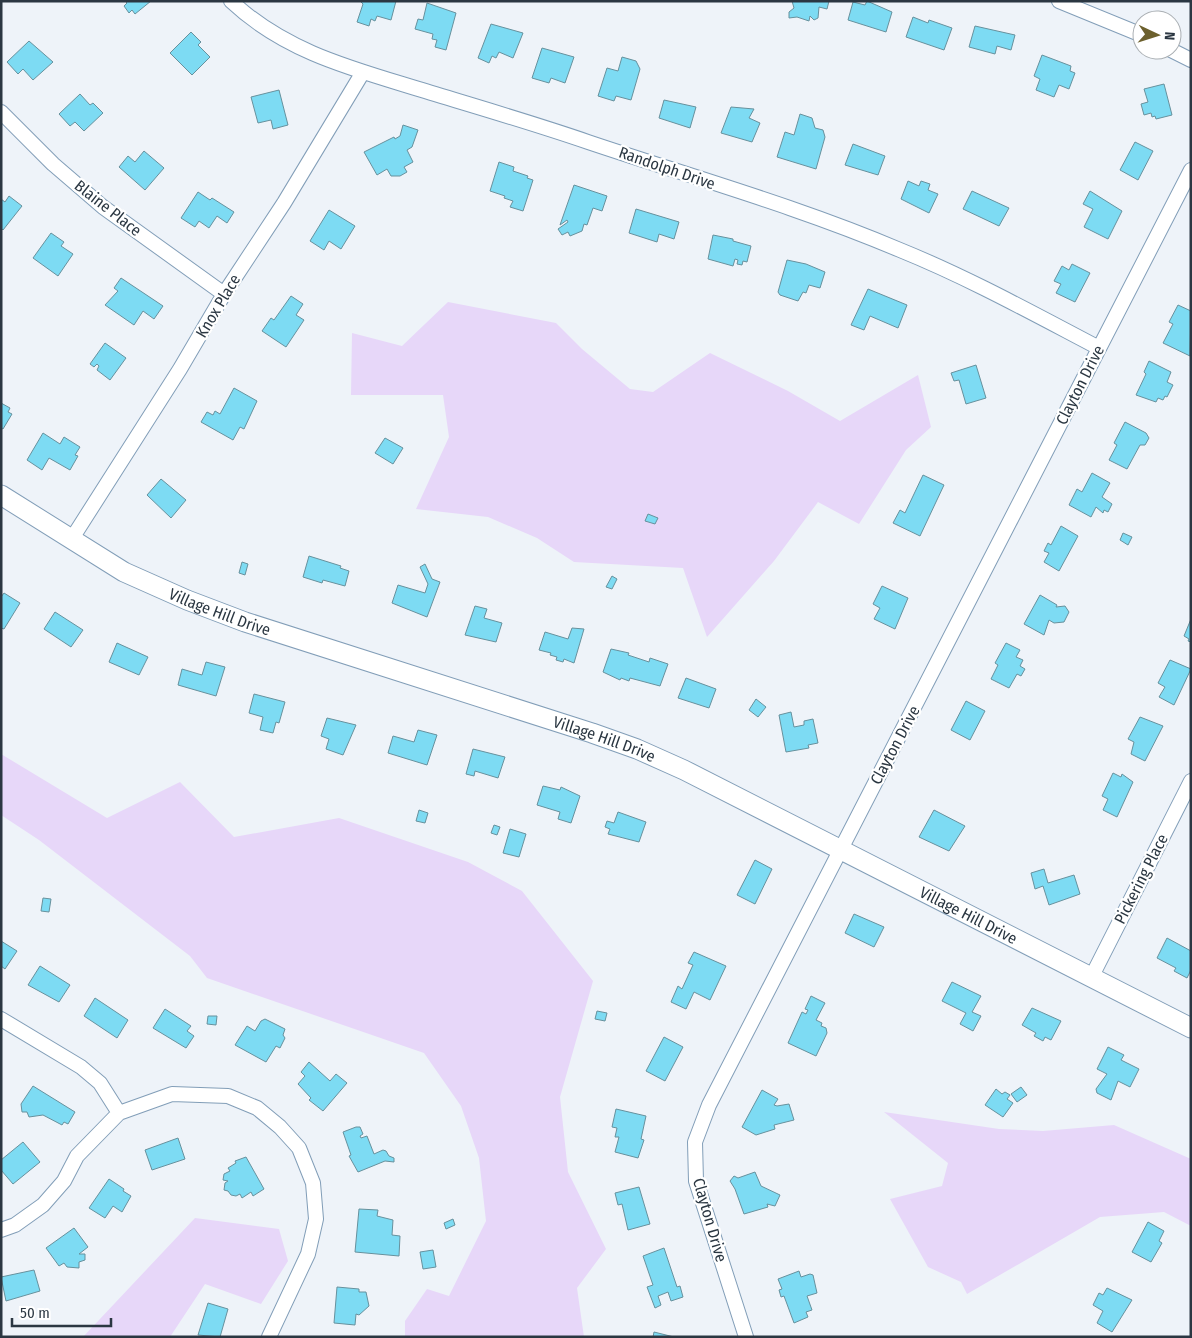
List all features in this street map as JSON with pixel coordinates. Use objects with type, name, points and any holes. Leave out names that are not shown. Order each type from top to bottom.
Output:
[{"type":"street","name":"Randolph Drive","points":[[231,1],[243,13],[287,41],[326,61],[548,128],[826,222],[910,254],[997,295],[1100,348]]},
{"type":"street","points":[[1058,1],[1132,31]]},
{"type":"street","name":"Knox Place","points":[[71,540],[180,369],[224,294],[284,203],[363,72]]},
{"type":"street","name":"Blaine Place","points":[[1,112],[53,164],[103,207],[224,294]]},
{"type":"street","name":"Clayton Drive","points":[[746,1337],[696,1181],[695,1142],[708,1105],[1191,170]]},
{"type":"street","name":"Village Hill Drive","points":[[1,495],[124,572],[187,600],[245,622],[637,749],[684,770],[1191,1028]]},
{"type":"street","name":"Pickering Place","points":[[1092,976],[1191,781]]},
{"type":"street","points":[[1,1019],[81,1067],[100,1083],[118,1114]]},
{"type":"street","points":[[1,1230],[15,1225],[43,1205],[64,1181],[77,1156],[118,1114],[172,1094],[228,1096],[257,1108],[280,1127],[299,1148],[313,1183],[316,1219],[308,1254],[269,1337]]},
{"type":"shaded area","points":[[448,302],[556,323],[582,349],[630,389],[653,392],[710,353],[788,391],[840,421],[918,375],[931,427],[906,450],[859,524],[818,502],[774,561],[707,637],[683,568],[574,562],[537,538],[488,517],[416,509],[449,437],[443,395],[351,395],[352,333],[402,346]]},
{"type":"shaded area","points":[[1,754],[107,818],[180,782],[234,837],[339,818],[468,862],[522,891],[593,981],[560,1097],[568,1172],[606,1249],[577,1288],[584,1337],[405,1337],[405,1321],[427,1289],[449,1296],[486,1221],[479,1158],[461,1106],[424,1053],[207,978],[190,956],[39,840],[1,815]]},
{"type":"shaded area","points":[[884,1112],[999,1129],[1043,1131],[1114,1125],[1191,1159],[1191,1226],[1164,1212],[1100,1217],[967,1294],[961,1282],[928,1267],[890,1199],[942,1186],[948,1163]]},
{"type":"shaded area","points":[[195,1218],[279,1229],[288,1261],[261,1304],[205,1284],[170,1337],[83,1337]]},
{"type":"building","points":[[125,1],[151,1],[135,14],[132,10],[129,13],[124,6],[127,3]]},
{"type":"building","points":[[360,1],[396,1],[391,20],[377,16],[375,21],[371,19],[369,26],[357,22],[363,4]]},
{"type":"building","points":[[792,1],[829,1],[827,9],[819,7],[818,18],[814,20],[810,16],[809,21],[797,17],[789,18],[789,12],[794,8]]},
{"type":"building","points":[[867,1],[892,12],[886,32],[848,20],[853,2],[865,5]]},
{"type":"building","points":[[427,3],[456,13],[446,50],[435,47],[437,40],[432,39],[433,34],[415,29],[418,19],[423,20]]},
{"type":"building","points":[[913,17],[928,23],[929,20],[952,28],[944,50],[906,37]]},
{"type":"building","points":[[491,24],[523,33],[513,58],[499,52],[496,58],[492,56],[489,63],[478,58]]},
{"type":"building","points":[[975,26],[1015,35],[1011,50],[997,46],[995,54],[969,47]]},
{"type":"building","points":[[191,32],[201,42],[198,45],[210,57],[192,75],[170,53]]},
{"type":"building","points":[[29,41],[53,62],[33,80],[23,69],[18,74],[7,62]]},
{"type":"building","points":[[542,48],[574,57],[565,83],[551,78],[549,83],[532,78]]},
{"type":"building","points":[[1042,55],[1071,66],[1070,71],[1075,73],[1069,89],[1059,85],[1054,97],[1036,90],[1040,79],[1034,76]]},
{"type":"building","points":[[622,57],[636,61],[640,69],[631,100],[616,96],[614,101],[598,96],[607,68],[618,71]]},
{"type":"building","points":[[1164,84],[1172,115],[1156,119],[1155,116],[1152,117],[1151,113],[1144,115],[1141,104],[1148,102],[1144,89]]},
{"type":"building","points":[[279,90],[288,125],[273,129],[271,120],[258,123],[251,97]]},
{"type":"building","points":[[80,94],[90,105],[93,103],[103,113],[84,131],[75,122],[70,126],[59,114]]},
{"type":"building","points":[[664,100],[696,107],[690,128],[659,118]]},
{"type":"building","points":[[731,107],[754,109],[749,118],[760,123],[752,142],[721,133]]},
{"type":"building","points":[[800,114],[812,118],[815,128],[823,130],[825,137],[816,169],[777,157],[785,132],[794,135]]},
{"type":"building","points":[[403,125],[418,130],[412,147],[407,150],[413,162],[404,167],[407,172],[400,176],[391,176],[387,169],[377,175],[364,152],[394,137],[395,139],[400,136]]},
{"type":"building","points":[[1135,142],[1153,151],[1138,180],[1120,170]]},
{"type":"building","points":[[853,144],[885,156],[878,175],[845,165]]},
{"type":"building","points":[[144,151],[164,168],[145,190],[119,167],[128,156],[135,162]]},
{"type":"building","points":[[499,162],[514,167],[513,171],[528,176],[527,178],[533,180],[523,211],[510,207],[513,201],[504,198],[505,196],[490,191]]},
{"type":"building","points":[[908,181],[919,186],[921,181],[930,184],[928,190],[938,194],[929,213],[901,199]]},
{"type":"building","points":[[574,185],[607,196],[602,211],[593,208],[587,225],[584,224],[582,231],[570,236],[568,232],[562,235],[558,229],[568,222],[567,220],[560,225]]},
{"type":"building","points":[[972,191],[1009,208],[999,226],[963,209]]},
{"type":"building","points":[[1090,191],[1122,211],[1108,239],[1084,227],[1093,209],[1083,204]]},
{"type":"building","points":[[198,192],[210,200],[212,198],[234,212],[227,223],[217,216],[209,228],[199,221],[195,227],[181,218]]},
{"type":"building","points":[[9,196],[22,206],[3,230],[1,228],[1,199],[5,202]]},
{"type":"building","points":[[636,209],[679,222],[674,239],[659,234],[657,242],[629,233]]},
{"type":"building","points":[[329,210],[355,226],[341,249],[329,241],[324,250],[310,241]]},
{"type":"building","points":[[51,233],[64,242],[61,246],[73,254],[58,276],[33,258]]},
{"type":"building","points":[[713,235],[733,239],[733,241],[751,246],[747,262],[743,261],[742,265],[737,264],[738,260],[735,259],[733,266],[708,259]]},
{"type":"building","points":[[787,260],[806,264],[825,272],[820,288],[809,285],[806,293],[803,292],[798,301],[780,295],[778,292]]},
{"type":"building","points":[[1072,264],[1090,273],[1075,302],[1056,293],[1061,284],[1054,281],[1062,266],[1069,270]]},
{"type":"building","points":[[121,278],[163,306],[154,319],[143,311],[134,325],[105,305],[118,291],[114,288]]},
{"type":"building","points":[[868,289],[907,305],[898,328],[870,316],[864,330],[851,325]]},
{"type":"building","points":[[291,296],[303,304],[296,315],[304,320],[286,347],[262,331],[271,318],[274,320]]},
{"type":"building","points":[[1178,305],[1191,311],[1190,356],[1163,343],[1173,324],[1169,322]]},
{"type":"building","points":[[105,343],[126,358],[110,380],[97,370],[99,366],[97,364],[94,367],[90,364]]},
{"type":"building","points":[[1149,361],[1171,372],[1167,382],[1173,385],[1167,397],[1165,396],[1163,400],[1158,398],[1156,402],[1136,395],[1146,374],[1144,372]]},
{"type":"building","points":[[976,365],[986,398],[966,404],[959,380],[954,381],[951,373]]},
{"type":"building","points":[[234,388],[257,401],[244,429],[240,427],[233,440],[201,422],[207,412],[213,415],[215,411],[220,414]]},
{"type":"building","points":[[1,403],[10,408],[8,412],[12,414],[3,429],[1,428]]},
{"type":"building","points":[[1125,422],[1146,433],[1149,438],[1145,445],[1140,445],[1127,469],[1109,460],[1117,445],[1114,443]]},
{"type":"building","points":[[43,433],[60,444],[64,437],[80,447],[75,455],[78,456],[70,470],[49,458],[42,470],[27,460]]},
{"type":"building","points":[[385,438],[403,448],[393,464],[375,453]]},
{"type":"building","points":[[1092,473],[1110,483],[1102,497],[1112,504],[1108,512],[1104,510],[1103,513],[1096,507],[1091,517],[1069,505],[1077,489],[1082,492]]},
{"type":"building","points":[[923,475],[944,485],[920,536],[893,523],[900,510],[905,513]]},
{"type":"building","points":[[161,479],[186,500],[171,518],[147,495]]},
{"type":"building","points":[[648,514],[658,518],[655,524],[645,521]]},
{"type":"building","points":[[1061,526],[1078,536],[1059,571],[1044,562],[1049,553],[1044,551],[1048,543],[1051,545]]},
{"type":"building","points":[[1123,533],[1132,537],[1128,545],[1120,540]]},
{"type":"building","points":[[309,556],[341,566],[340,568],[349,571],[345,586],[323,580],[322,583],[303,577]]},
{"type":"building","points":[[242,562],[248,564],[245,575],[239,573]]},
{"type":"building","points":[[425,564],[432,579],[440,582],[427,617],[392,603],[398,585],[425,593],[428,584],[420,567]]},
{"type":"building","points":[[612,576],[617,579],[612,589],[606,587]]},
{"type":"building","points":[[882,586],[908,598],[895,629],[874,619],[880,608],[873,604]]},
{"type":"building","points":[[4,593],[20,603],[4,629],[1,628],[1,597]]},
{"type":"building","points":[[1040,595],[1057,605],[1056,607],[1065,606],[1069,612],[1064,622],[1054,623],[1049,620],[1044,635],[1024,624]]},
{"type":"building","points":[[475,606],[487,609],[484,618],[502,623],[496,642],[465,635]]},
{"type":"building","points":[[55,612],[83,630],[71,647],[44,629]]},
{"type":"building","points":[[1191,619],[1191,642],[1184,636]]},
{"type":"building","points":[[572,628],[584,629],[574,663],[564,659],[563,662],[556,660],[557,657],[550,655],[551,653],[539,650],[545,632],[568,639]]},
{"type":"building","points":[[117,643],[148,657],[139,675],[109,662]]},
{"type":"building","points":[[1006,643],[1020,650],[1016,657],[1023,660],[1020,666],[1025,669],[1021,676],[1017,674],[1009,688],[991,679],[998,665],[995,663]]},
{"type":"building","points":[[611,649],[629,653],[628,655],[649,662],[650,658],[668,664],[660,686],[630,678],[629,681],[621,678],[620,680],[603,672]]},
{"type":"building","points":[[1170,660],[1191,669],[1174,705],[1159,697],[1165,687],[1158,683]]},
{"type":"building","points":[[206,662],[225,667],[216,696],[178,685],[182,669],[202,675]]},
{"type":"building","points":[[686,678],[716,689],[709,708],[678,698]]},
{"type":"building","points":[[254,694],[285,702],[279,723],[276,722],[273,733],[260,730],[263,717],[249,713]]},
{"type":"building","points":[[756,699],[766,707],[758,717],[749,710]]},
{"type":"building","points":[[966,701],[985,711],[970,740],[951,730]]},
{"type":"building","points":[[791,712],[794,727],[804,725],[804,721],[813,719],[818,743],[808,745],[809,748],[786,752],[779,715]]},
{"type":"building","points":[[1140,717],[1163,726],[1145,761],[1131,754],[1134,742],[1128,739]]},
{"type":"building","points":[[327,718],[356,725],[343,755],[326,749],[329,739],[321,736]]},
{"type":"building","points":[[418,730],[437,735],[427,765],[388,753],[393,736],[414,742]]},
{"type":"building","points":[[473,749],[505,757],[498,778],[475,771],[474,776],[466,774]]},
{"type":"building","points":[[1113,773],[1121,777],[1122,774],[1133,782],[1117,817],[1103,810],[1108,799],[1102,796]]},
{"type":"building","points":[[543,786],[560,790],[561,787],[580,796],[571,823],[558,819],[560,812],[537,805]]},
{"type":"building","points":[[419,810],[428,813],[425,823],[416,821]]},
{"type":"building","points":[[934,810],[965,826],[949,851],[919,837]]},
{"type":"building","points":[[618,812],[646,822],[639,842],[608,834],[610,829],[605,827],[607,821],[614,823]]},
{"type":"building","points":[[494,825],[500,827],[497,835],[491,833]]},
{"type":"building","points":[[510,829],[526,834],[519,857],[503,853]]},
{"type":"building","points":[[755,860],[772,869],[755,904],[737,895]]},
{"type":"building","points":[[1044,869],[1048,883],[1074,875],[1080,894],[1049,905],[1043,886],[1035,889],[1031,873]]},
{"type":"building","points":[[43,898],[51,899],[49,912],[41,911]]},
{"type":"building","points":[[854,914],[884,927],[874,947],[845,933]]},
{"type":"building","points":[[1167,938],[1191,951],[1191,970],[1187,978],[1174,971],[1176,968],[1157,958]]},
{"type":"building","points":[[1,941],[17,951],[5,969],[1,966]]},
{"type":"building","points":[[694,952],[726,966],[710,1000],[694,992],[686,1009],[671,1002],[678,986],[682,989],[693,965],[688,963]]},
{"type":"building","points":[[40,966],[70,985],[59,1002],[28,985]]},
{"type":"building","points":[[952,982],[981,996],[972,1012],[981,1016],[973,1031],[960,1024],[966,1013],[942,1001]]},
{"type":"building","points":[[811,996],[825,1003],[816,1020],[822,1023],[821,1026],[826,1028],[827,1033],[816,1056],[788,1043],[802,1012],[806,1014],[808,1010],[805,1009]]},
{"type":"building","points":[[95,998],[128,1020],[117,1038],[84,1016]]},
{"type":"building","points":[[1032,1008],[1061,1021],[1051,1040],[1045,1037],[1043,1041],[1034,1036],[1036,1033],[1022,1025]]},
{"type":"building","points":[[165,1009],[191,1026],[187,1031],[194,1036],[186,1048],[153,1028]]},
{"type":"building","points":[[597,1011],[607,1013],[605,1021],[595,1019]]},
{"type":"building","points":[[208,1016],[217,1016],[216,1025],[207,1024]]},
{"type":"building","points":[[265,1019],[285,1029],[283,1035],[285,1038],[280,1048],[276,1046],[266,1062],[235,1045],[247,1026],[255,1031],[261,1021]]},
{"type":"building","points":[[664,1037],[683,1047],[665,1081],[646,1071]]},
{"type":"building","points":[[1108,1047],[1124,1055],[1121,1060],[1139,1069],[1130,1087],[1118,1081],[1111,1100],[1097,1093],[1096,1089],[1107,1074],[1097,1069]]},
{"type":"building","points":[[309,1062],[330,1081],[336,1074],[347,1083],[323,1111],[309,1100],[311,1098],[298,1084],[305,1076],[301,1072]]},
{"type":"building","points":[[33,1086],[75,1112],[68,1124],[64,1122],[62,1125],[43,1115],[29,1117],[27,1112],[22,1112],[21,1104]]},
{"type":"building","points":[[1021,1087],[1027,1095],[1017,1102],[1011,1094]]},
{"type":"building","points":[[996,1089],[1002,1094],[1005,1092],[1010,1095],[1007,1099],[1013,1103],[1003,1117],[985,1105]]},
{"type":"building","points":[[762,1090],[778,1099],[774,1105],[789,1104],[794,1120],[774,1125],[775,1129],[756,1135],[742,1127]]},
{"type":"building","points":[[616,1109],[646,1116],[641,1139],[644,1140],[638,1158],[615,1152],[619,1137],[615,1137],[617,1128],[612,1127]]},
{"type":"building","points":[[360,1127],[363,1134],[360,1136],[361,1138],[367,1136],[374,1154],[383,1150],[386,1151],[389,1156],[394,1158],[394,1162],[385,1161],[358,1172],[349,1156],[351,1155],[343,1132]]},
{"type":"building","points":[[178,1138],[185,1159],[152,1170],[145,1150]]},
{"type":"building","points":[[23,1142],[40,1162],[13,1184],[1,1170],[1,1160]]},
{"type":"building","points":[[246,1157],[264,1189],[253,1196],[251,1192],[242,1198],[240,1194],[236,1196],[231,1195],[228,1191],[224,1190],[225,1183],[228,1181],[223,1180],[224,1174],[230,1171],[228,1168],[236,1163],[235,1161]]},
{"type":"building","points":[[755,1172],[761,1186],[780,1195],[775,1206],[767,1204],[768,1207],[744,1214],[730,1181],[734,1176],[738,1178]]},
{"type":"building","points":[[109,1179],[131,1196],[122,1212],[113,1206],[105,1218],[89,1208]]},
{"type":"building","points":[[639,1187],[650,1224],[628,1230],[622,1204],[618,1205],[615,1193]]},
{"type":"building","points":[[359,1209],[378,1210],[377,1216],[393,1220],[392,1235],[400,1236],[399,1256],[355,1252]]},
{"type":"building","points":[[453,1219],[455,1225],[446,1229],[444,1223]]},
{"type":"building","points":[[1148,1222],[1164,1231],[1159,1241],[1162,1243],[1151,1262],[1132,1252]]},
{"type":"building","points":[[74,1228],[88,1247],[79,1254],[85,1254],[85,1260],[79,1262],[79,1268],[67,1267],[64,1263],[59,1266],[46,1248]]},
{"type":"building","points":[[664,1248],[677,1287],[680,1286],[683,1297],[671,1301],[668,1292],[658,1296],[661,1305],[655,1308],[647,1287],[653,1285],[643,1256]]},
{"type":"building","points":[[433,1250],[436,1267],[423,1269],[420,1252]]},
{"type":"building","points":[[34,1270],[40,1291],[6,1301],[1,1277]]},
{"type":"building","points":[[799,1271],[801,1277],[813,1275],[817,1293],[807,1296],[812,1310],[806,1312],[808,1317],[794,1323],[784,1296],[781,1297],[779,1290],[782,1289],[778,1279]]},
{"type":"building","points":[[337,1287],[359,1289],[359,1292],[366,1292],[369,1306],[359,1315],[356,1314],[355,1325],[334,1323]]},
{"type":"building","points":[[1107,1288],[1132,1300],[1112,1332],[1097,1323],[1103,1311],[1093,1305],[1099,1293],[1103,1295]]},
{"type":"building","points":[[208,1303],[228,1309],[220,1337],[198,1335]]},
{"type":"building","points":[[654,1332],[674,1337],[653,1337]]}]
